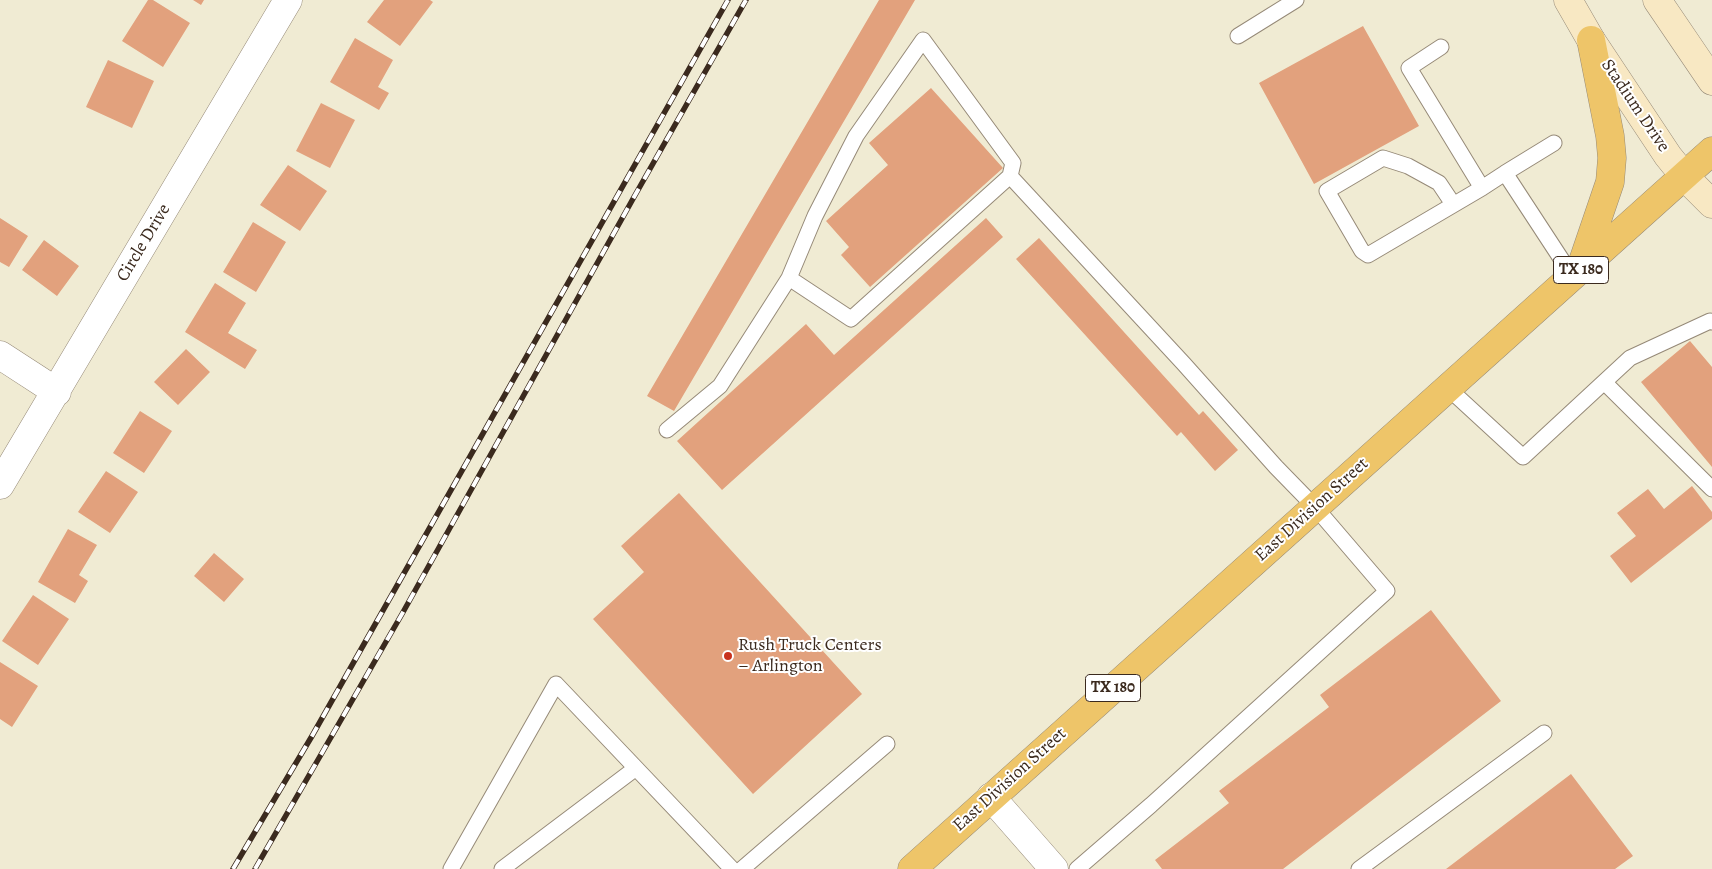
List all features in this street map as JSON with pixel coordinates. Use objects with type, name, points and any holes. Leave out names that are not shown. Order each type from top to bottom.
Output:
[{"type":"main road","name":"Stadium Drive","points":[[1568,0],[1591,40],[1663,148],[1685,176],[1712,204]]},
{"type":"main road","points":[[1657,0],[1712,81]]},
{"type":"main road","points":[[1576,274],[1610,182],[1612,158],[1610,136],[1591,40]]},
{"type":"main road","name":"East Division Street","points":[[912,869],[1712,151]]},
{"type":"street","name":"Circle Drive","points":[[0,485],[288,0]]},
{"type":"street","points":[[0,355],[56,392]]},
{"type":"street","points":[[991,797],[1054,869]]},
{"type":"lane","points":[[1238,36],[1296,0]]},
{"type":"lane","points":[[667,430],[720,386],[789,278],[815,216],[856,136],[923,40],[1013,162],[1010,176],[851,318],[789,278]]},
{"type":"lane","points":[[1441,47],[1409,68],[1482,188]]},
{"type":"lane","points":[[1453,204],[1439,183],[1408,166],[1383,158],[1327,191],[1362,251],[1368,255],[1482,188],[1554,143]]},
{"type":"lane","points":[[1506,173],[1576,274]]},
{"type":"lane","points":[[1010,176],[1184,364],[1276,467],[1315,507],[1387,591],[1151,805],[1077,869]]},
{"type":"lane","points":[[1448,388],[1523,456],[1630,358],[1710,321],[1712,322]]},
{"type":"lane","points":[[1604,382],[1712,489]]},
{"type":"lane","points":[[451,869],[556,684],[732,869]]},
{"type":"lane","points":[[1359,869],[1544,733]]},
{"type":"lane","points":[[742,869],[887,744]]},
{"type":"lane","points":[[502,869],[636,768]]},
{"type":"building","points":[[148,0],[153,0],[190,23],[163,67],[122,41]]},
{"type":"building","points":[[193,0],[204,0],[201,5]]},
{"type":"building","points":[[384,0],[430,0],[433,2],[400,46],[367,22]]},
{"type":"building","points":[[879,0],[915,0],[674,411],[647,396]]},
{"type":"building","points":[[1363,26],[1419,126],[1314,184],[1259,83]]},
{"type":"building","points":[[355,38],[393,60],[378,87],[389,93],[379,110],[330,82]]},
{"type":"building","points":[[108,60],[154,81],[132,128],[86,107]]},
{"type":"building","points":[[931,88],[1003,168],[870,287],[841,255],[849,247],[826,221],[888,165],[869,143]]},
{"type":"building","points":[[321,103],[355,120],[330,168],[296,151]]},
{"type":"building","points":[[288,165],[327,191],[300,231],[260,205]]},
{"type":"building","points":[[0,218],[28,236],[9,267],[0,262]]},
{"type":"building","points":[[986,218],[1003,237],[722,490],[677,441],[806,324],[834,355]]},
{"type":"building","points":[[253,222],[286,242],[256,292],[223,272]]},
{"type":"building","points":[[1039,238],[1199,415],[1203,411],[1238,450],[1215,471],[1181,432],[1177,436],[1016,259]]},
{"type":"building","points":[[44,240],[79,266],[57,296],[22,270]]},
{"type":"building","points":[[215,283],[246,303],[228,333],[257,350],[245,369],[185,332]]},
{"type":"building","points":[[1690,341],[1712,367],[1712,467],[1641,382]]},
{"type":"building","points":[[186,349],[210,372],[178,405],[154,382]]},
{"type":"building","points":[[140,411],[172,431],[144,473],[113,453]]},
{"type":"building","points":[[106,471],[138,492],[110,533],[78,512]]},
{"type":"building","points":[[1692,486],[1712,512],[1712,519],[1631,583],[1610,556],[1636,536],[1617,513],[1648,489],[1664,509]]},
{"type":"building","name":"Rush Truck Centers – Arlington","points":[[679,493],[862,694],[753,794],[593,619],[644,572],[621,546]]},
{"type":"building","points":[[68,529],[97,545],[79,575],[88,581],[75,603],[38,582]]},
{"type":"building","points":[[214,553],[244,579],[224,602],[194,576]]},
{"type":"building","points":[[33,595],[69,619],[38,665],[2,641]]},
{"type":"building","points":[[1431,610],[1501,701],[1283,869],[1162,869],[1155,860],[1229,803],[1219,791],[1329,707],[1320,695]]},
{"type":"building","points":[[0,662],[38,686],[12,727],[0,719]]},
{"type":"building","points":[[1571,774],[1633,856],[1615,869],[1446,869]]},
{"type":"railway","points":[[233,869],[312,736],[728,0]]},
{"type":"railway","points":[[255,869],[402,614],[746,0]]},
{"type":"place","name":"Rush Truck Centers – Arlington","points":[[728,656]]}]
